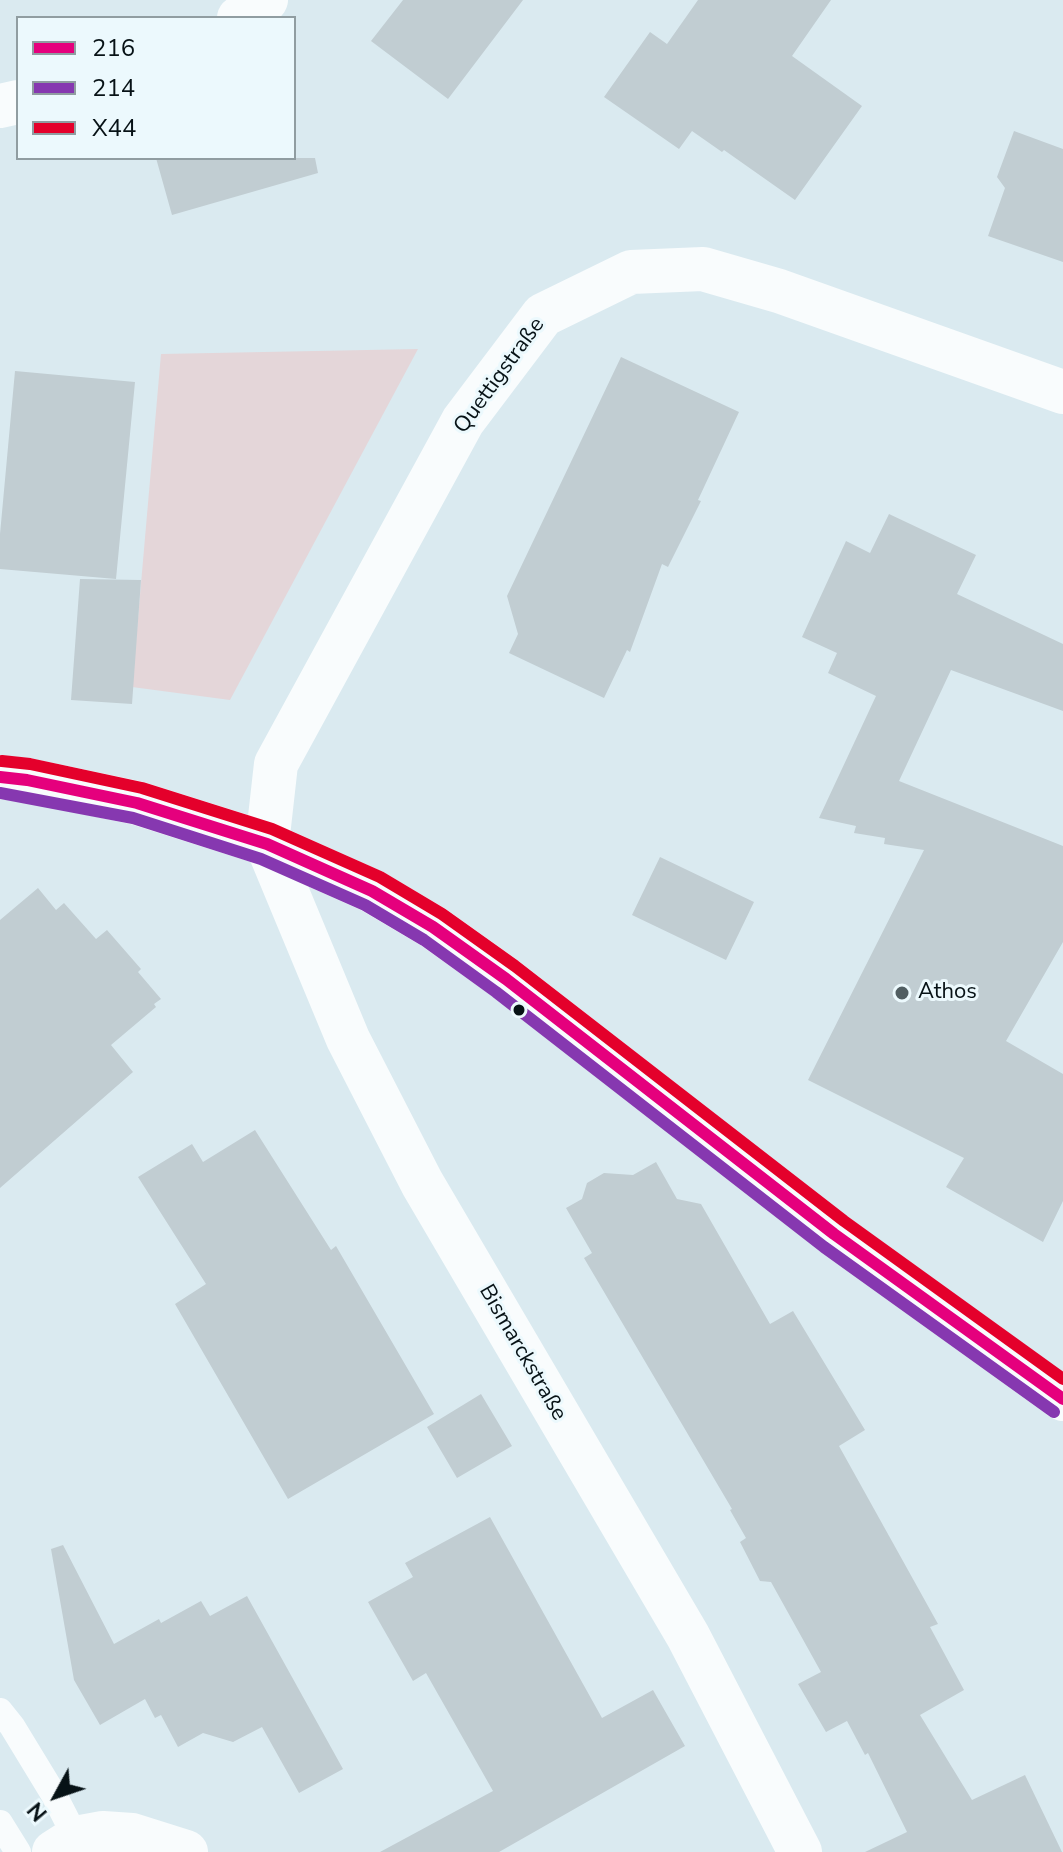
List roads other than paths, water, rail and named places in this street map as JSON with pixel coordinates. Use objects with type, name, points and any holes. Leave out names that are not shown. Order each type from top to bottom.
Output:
[{"type":"street","points":[[242,16],[266,0]]},
{"type":"street","name":"Quettigstraße","points":[[267,844],[276,764],[463,421],[543,315],[631,272],[703,269],[779,291],[1063,392]]},
{"type":"street","points":[[0,777],[137,803],[267,844],[372,891],[433,927],[506,979],[834,1234],[1063,1399]]},
{"type":"street","name":"Bismarckstraße","points":[[267,844],[348,1039],[422,1183],[688,1636],[800,1852]]},
{"type":"street","points":[[65,1845],[103,1833],[132,1835],[186,1852]]},
{"type":"lane","points":[[0,1711],[54,1795],[65,1845]]},
{"type":"lane","points":[[0,1823],[18,1852]]},
{"type":"place","name":"Athos","points":[[902,993]]}]
